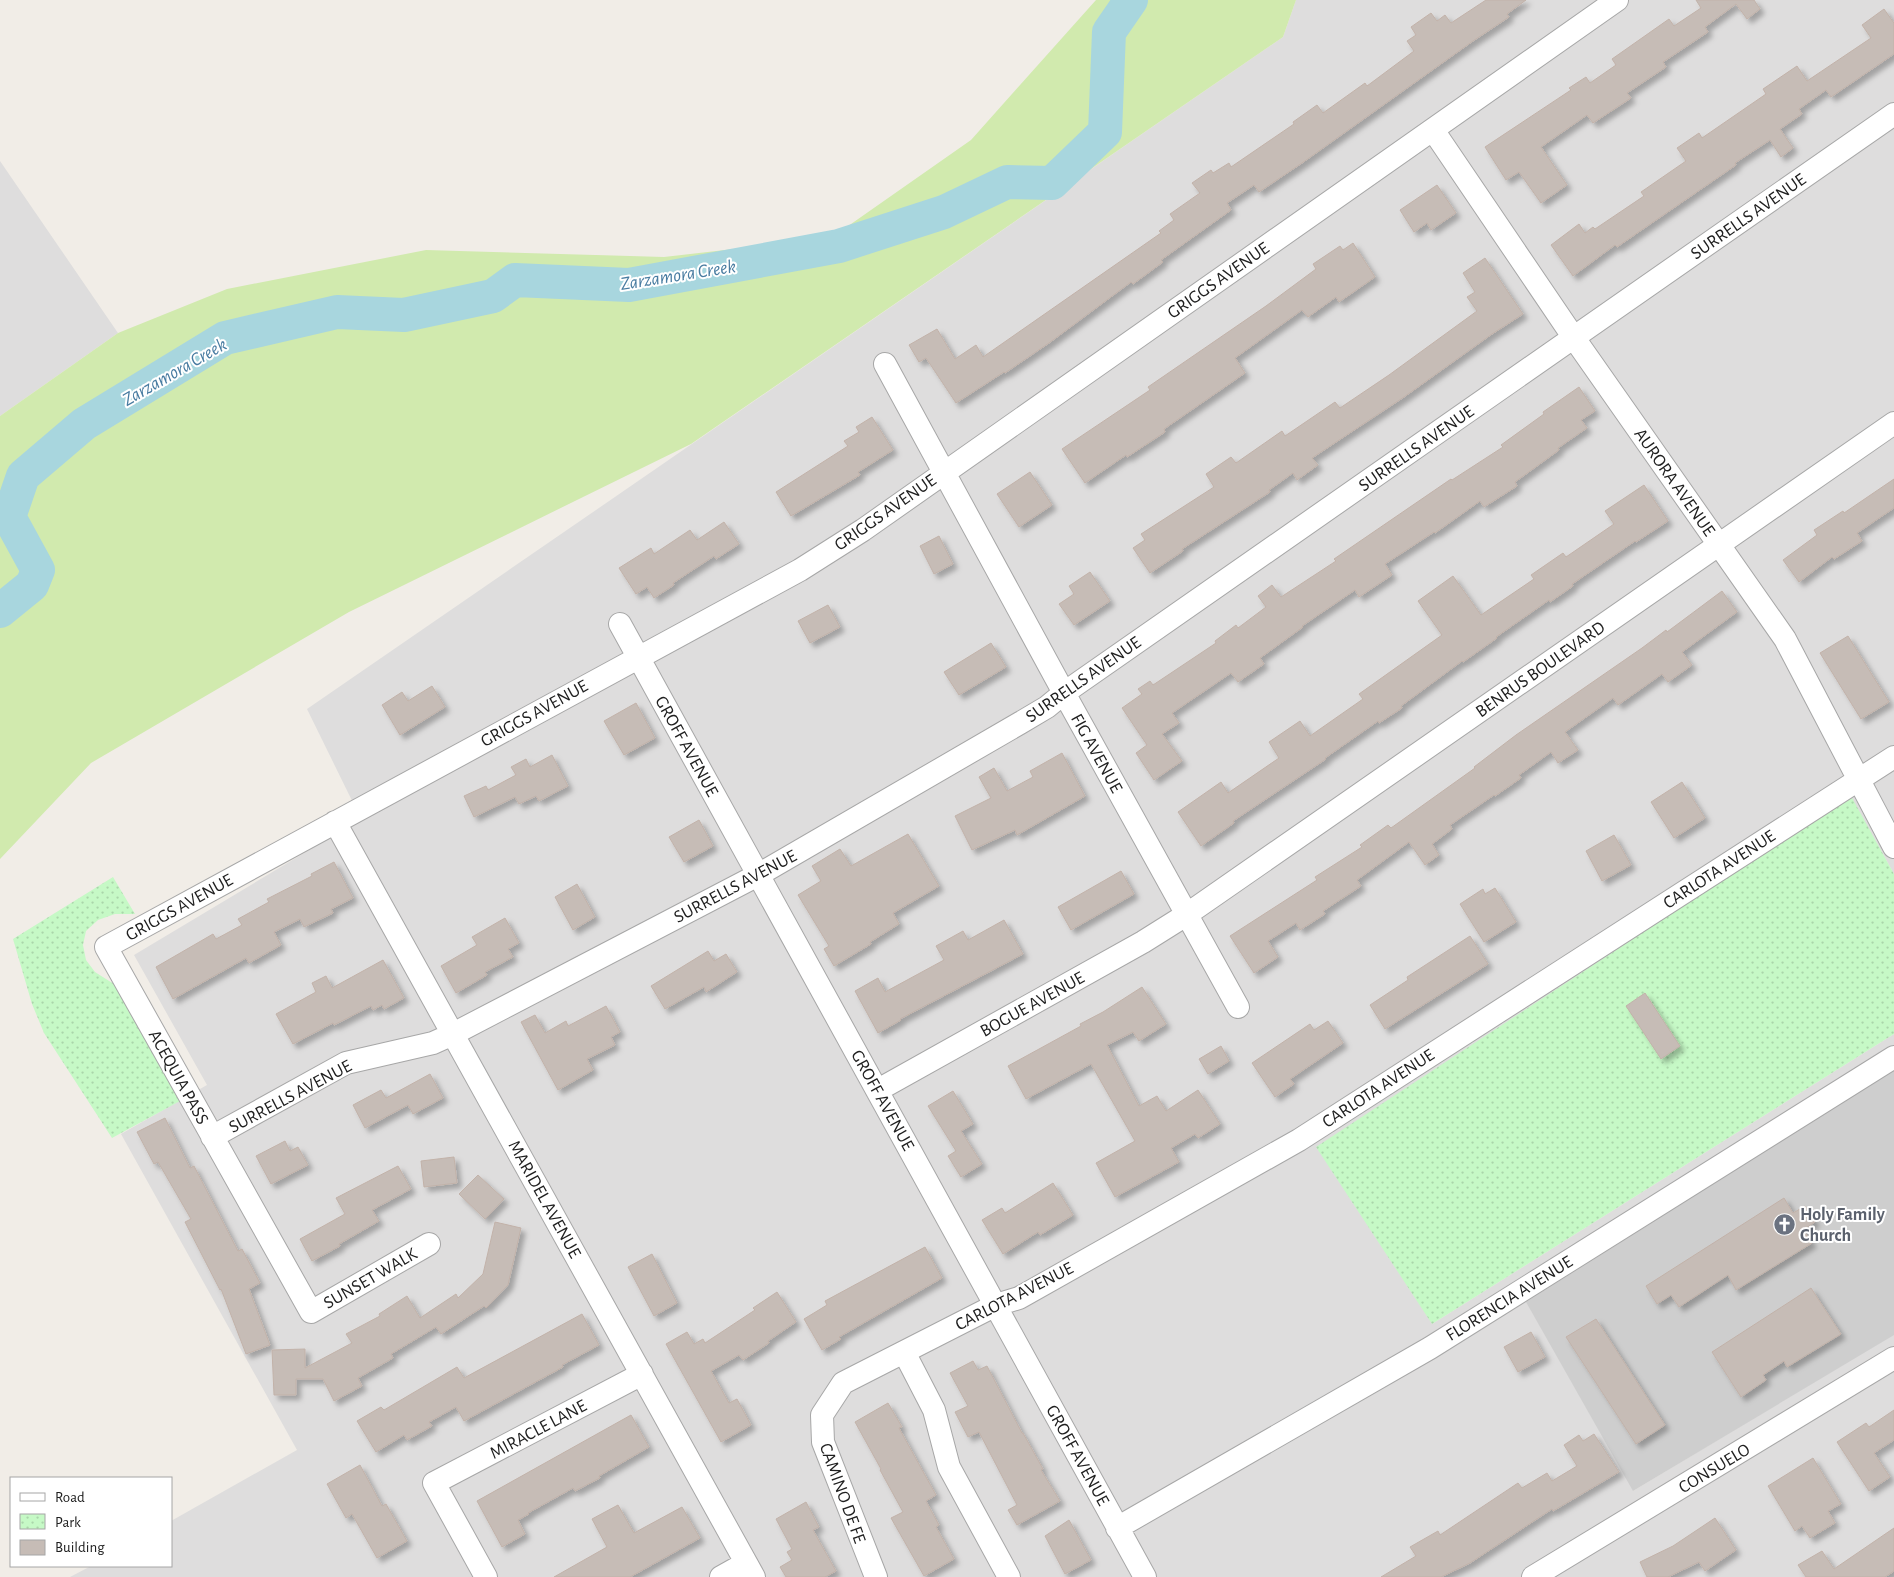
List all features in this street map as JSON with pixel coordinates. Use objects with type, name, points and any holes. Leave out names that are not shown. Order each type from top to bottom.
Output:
[{"type":"street","name":"GRIGGS AVENUE","points":[[106,947],[800,570],[863,530],[1617,0]]},
{"type":"street","name":"SURRELLS AVENUE","points":[[212,1137],[346,1063],[380,1053],[433,1043],[453,1034],[758,875],[1047,707],[1064,693],[1894,114]]},
{"type":"street","name":"AURORA AVENUE","points":[[1433,130],[1574,338],[1785,639],[1894,847]]},
{"type":"street","name":"FIG AVENUE","points":[[885,364],[1238,1007]]},
{"type":"street","name":"BENRUS BOULEVARD","points":[[1186,915],[1894,423]]},
{"type":"street","name":"GROFF AVENUE","points":[[620,624],[1145,1577]]},
{"type":"street","name":"CARLOTA AVENUE","points":[[843,1383],[996,1305],[1019,1298],[1299,1140],[1894,757]]},
{"type":"street","name":"MARIDEL AVENUE","points":[[336,822],[750,1570]]},
{"type":"street","name":"BOGUE AVENUE","points":[[878,1090],[1143,942],[1186,915]]},
{"type":"street","name":"ACEQUIA PASS","points":[[106,947],[311,1312]]},
{"type":"street","name":"FLORENCIA AVENUE","points":[[1118,1528],[1430,1348],[1894,1057]]},
{"type":"street","name":"SUNSET WALK","points":[[311,1312],[429,1244]]},
{"type":"street","points":[[904,1352],[934,1410],[949,1467],[1009,1577]]},
{"type":"street","name":"CONSUELO","points":[[1533,1577],[1894,1358]]},
{"type":"street","name":"MIRACLE LANE","points":[[486,1577],[434,1483],[642,1374]]},
{"type":"street","name":"CAMINO DE FE","points":[[843,1383],[822,1416],[823,1442],[876,1577]]},
{"type":"street","points":[[721,1577],[750,1570]]},
{"type":"shaded area","points":[[1296,0],[1894,0],[1894,874],[1851,797],[1432,1324],[1894,1034],[1894,1070],[1633,1491],[1894,1334],[1894,1577],[70,1577],[89,1567],[172,1567],[172,1520],[297,1450],[121,1134],[207,1085],[134,955],[361,819],[307,709],[1283,37]]},
{"type":"shaded area","points":[[0,161],[118,333],[0,416]]},
{"type":"shaded area","points":[[1894,1070],[1894,1335],[1633,1491],[1526,1302]]},
{"type":"green space","points":[[1096,0],[1296,0],[1283,37],[691,444],[349,612],[91,763],[0,859],[0,416],[118,333],[227,289],[426,250],[664,257],[831,238],[971,140]]},
{"type":"green space","points":[[1851,796],[1894,874],[1894,1034],[1432,1324],[1316,1147]]},
{"type":"green space","points":[[113,877],[135,914],[115,914],[98,920],[86,931],[83,945],[86,960],[95,972],[117,986],[180,1101],[112,1138],[44,1033],[32,1004],[13,939]]},
{"type":"building","points":[[1486,0],[1526,0],[1507,14],[1509,17],[1302,163],[1259,192],[1254,185],[1227,203],[1231,210],[1161,260],[1163,262],[1133,284],[1131,282],[1005,373],[956,403],[926,358],[919,362],[909,345],[937,329],[955,359],[976,345],[983,357],[1161,233],[1159,231],[1174,220],[1170,214],[1200,193],[1192,183],[1211,170],[1213,173],[1229,163],[1231,167],[1294,124],[1293,122],[1317,105],[1323,113],[1365,83],[1367,86],[1414,51],[1407,41],[1416,35],[1411,27],[1431,13],[1437,21],[1445,15],[1451,23]]},
{"type":"building","points":[[1696,0],[1754,0],[1760,9],[1747,19],[1736,4],[1705,27],[1708,32],[1663,62],[1666,67],[1627,93],[1631,98],[1593,123],[1587,115],[1541,147],[1567,185],[1541,203],[1519,172],[1506,180],[1485,147],[1571,90],[1569,88],[1586,77],[1590,83],[1616,65],[1612,59],[1669,19],[1674,26],[1701,8]]},
{"type":"building","points":[[1884,9],[1894,23],[1894,54],[1831,97],[1826,90],[1799,109],[1802,114],[1780,129],[1793,148],[1781,157],[1770,140],[1617,247],[1615,245],[1573,276],[1551,245],[1579,224],[1585,233],[1593,227],[1595,229],[1644,196],[1641,192],[1686,161],[1677,148],[1699,133],[1702,138],[1766,94],[1763,89],[1797,66],[1807,81],[1871,38],[1862,25]]},
{"type":"building","points":[[1437,185],[1456,213],[1431,230],[1427,223],[1414,232],[1400,210]]},
{"type":"building","points":[[1353,243],[1375,277],[1339,302],[1336,297],[1308,317],[1302,310],[1235,358],[1245,373],[1164,429],[1165,432],[1127,457],[1126,455],[1085,483],[1062,449],[1150,390],[1148,387],[1266,306],[1316,269],[1313,264],[1340,246],[1343,250]]},
{"type":"building","points":[[1485,258],[1523,314],[1312,458],[1318,465],[1297,480],[1293,473],[1269,490],[1270,492],[1182,549],[1183,551],[1150,573],[1133,548],[1145,540],[1141,534],[1214,487],[1206,474],[1231,457],[1236,463],[1282,431],[1285,436],[1335,402],[1340,408],[1477,311],[1467,297],[1475,292],[1463,273]]},
{"type":"building","points":[[1579,387],[1595,411],[1581,420],[1587,428],[1515,482],[1517,486],[1484,507],[1480,501],[1435,533],[1385,564],[1392,575],[1359,597],[1355,590],[1302,626],[1260,658],[1264,664],[1238,682],[1231,673],[1172,713],[1179,723],[1162,734],[1182,761],[1154,780],[1136,753],[1147,745],[1122,708],[1142,694],[1138,689],[1150,681],[1153,685],[1216,643],[1215,641],[1236,625],[1238,628],[1266,607],[1258,596],[1272,585],[1281,597],[1336,561],[1334,559],[1451,479],[1503,447],[1501,445]]},
{"type":"building","points":[[872,417],[893,450],[858,472],[860,475],[791,516],[776,492],[848,446],[844,441],[859,432],[856,427]]},
{"type":"building","points":[[1030,472],[1052,505],[1019,527],[997,494]]},
{"type":"building","points":[[1894,479],[1894,508],[1857,533],[1862,541],[1834,559],[1832,557],[1799,582],[1783,560],[1817,535],[1814,530],[1843,511],[1844,513]]},
{"type":"building","points":[[1644,485],[1668,521],[1572,584],[1573,586],[1550,602],[1549,600],[1462,661],[1401,706],[1402,708],[1379,723],[1378,721],[1326,759],[1233,821],[1234,823],[1201,846],[1178,812],[1221,782],[1228,793],[1279,758],[1269,742],[1300,721],[1310,736],[1363,699],[1359,694],[1442,635],[1418,601],[1453,576],[1481,615],[1534,579],[1531,575],[1563,553],[1566,557],[1614,524],[1605,511]]},
{"type":"building","points":[[724,522],[739,544],[716,559],[714,556],[654,598],[647,587],[636,594],[619,568],[651,548],[654,554],[690,530],[697,540]]},
{"type":"building","points":[[939,536],[953,564],[934,574],[920,546]]},
{"type":"building","points":[[1090,572],[1110,601],[1074,625],[1059,604],[1074,594],[1069,586]]},
{"type":"building","points":[[1722,591],[1737,612],[1682,652],[1692,665],[1668,682],[1662,674],[1618,705],[1613,698],[1565,732],[1578,750],[1558,763],[1551,752],[1519,775],[1521,778],[1450,825],[1452,829],[1432,844],[1439,855],[1425,865],[1409,842],[1357,880],[1361,886],[1323,911],[1325,914],[1300,930],[1296,923],[1268,941],[1278,957],[1254,973],[1230,936],[1317,880],[1315,877],[1362,847],[1360,845],[1388,825],[1391,828],[1475,768],[1516,735],[1666,630],[1667,632]]},
{"type":"building","points":[[828,605],[840,627],[810,643],[798,621]]},
{"type":"building","points":[[1848,636],[1889,702],[1861,719],[1820,653]]},
{"type":"building","points":[[991,643],[1006,667],[959,695],[944,672]]},
{"type":"building","points":[[432,686],[445,707],[400,735],[382,705],[402,692],[408,701]]},
{"type":"building","points":[[636,703],[655,738],[624,755],[604,721]]},
{"type":"building","points":[[1062,753],[1085,796],[1017,835],[1015,830],[972,850],[955,816],[991,798],[979,777],[994,768],[1007,791],[1033,777],[1030,771]]},
{"type":"building","points":[[552,755],[568,786],[539,801],[536,796],[519,804],[515,797],[474,817],[464,796],[486,786],[488,790],[516,775],[511,767],[526,759],[530,767]]},
{"type":"building","points":[[1682,782],[1705,818],[1674,838],[1651,802]]},
{"type":"building","points":[[699,820],[713,846],[684,862],[669,837]]},
{"type":"building","points":[[908,834],[939,886],[893,913],[899,924],[870,942],[871,944],[834,966],[824,949],[829,946],[798,895],[821,881],[812,866],[840,849],[851,866]]},
{"type":"building","points":[[1614,835],[1631,865],[1602,881],[1586,851]]},
{"type":"building","points":[[334,862],[353,898],[331,909],[333,913],[304,927],[300,919],[274,932],[281,945],[249,963],[246,958],[173,999],[156,967],[213,934],[216,939],[242,925],[238,919],[269,902],[267,899],[312,876],[311,874]]},
{"type":"building","points":[[1121,871],[1134,894],[1071,930],[1058,907]]},
{"type":"building","points":[[577,884],[595,917],[573,930],[555,897]]},
{"type":"building","points":[[1495,888],[1516,922],[1484,942],[1460,904],[1483,889],[1485,894]]},
{"type":"building","points":[[505,918],[519,943],[508,949],[513,957],[485,972],[487,975],[456,993],[441,966],[477,945],[472,937]]},
{"type":"building","points":[[1004,920],[1023,954],[900,1019],[878,1033],[855,991],[878,978],[885,992],[944,960],[936,946],[963,931],[968,940]]},
{"type":"building","points":[[1470,936],[1488,964],[1385,1029],[1370,1005],[1408,980],[1407,977]]},
{"type":"building","points":[[708,951],[714,961],[726,954],[737,972],[706,992],[704,987],[665,1009],[651,986]]},
{"type":"building","points":[[383,960],[404,998],[384,1009],[382,1005],[373,1010],[371,1006],[293,1044],[276,1014],[316,992],[312,983],[326,976],[332,988]]},
{"type":"building","points":[[1142,987],[1166,1024],[1139,1041],[1133,1032],[1107,1045],[1139,1106],[1157,1096],[1166,1111],[1198,1090],[1220,1124],[1198,1138],[1195,1134],[1171,1148],[1179,1162],[1115,1197],[1096,1163],[1135,1141],[1091,1064],[1026,1099],[1008,1066],[1081,1026],[1080,1024]]},
{"type":"building","points":[[1645,993],[1680,1046],[1661,1059],[1626,1006]]},
{"type":"building","points":[[606,1006],[620,1032],[611,1037],[615,1045],[587,1059],[593,1070],[558,1090],[521,1022],[535,1015],[545,1033],[566,1021],[568,1026]]},
{"type":"building","points":[[1328,1021],[1343,1043],[1290,1079],[1294,1084],[1275,1097],[1252,1063],[1310,1024],[1314,1030]]},
{"type":"building","points":[[1221,1046],[1229,1061],[1208,1074],[1199,1059]]},
{"type":"building","points":[[430,1074],[443,1098],[413,1114],[408,1105],[365,1128],[353,1105],[381,1090],[386,1098]]},
{"type":"building","points":[[953,1091],[973,1124],[961,1131],[982,1164],[961,1177],[948,1156],[956,1151],[928,1106]]},
{"type":"building","points":[[165,1118],[190,1168],[194,1166],[238,1251],[242,1249],[260,1283],[249,1289],[270,1345],[246,1354],[221,1289],[185,1222],[191,1219],[158,1162],[154,1164],[137,1132]]},
{"type":"building","points":[[285,1141],[290,1151],[298,1147],[308,1165],[271,1184],[256,1156]]},
{"type":"building","points":[[454,1157],[457,1183],[424,1187],[421,1161]]},
{"type":"building","points":[[398,1166],[411,1189],[372,1210],[379,1221],[312,1261],[300,1239],[345,1214],[336,1198]]},
{"type":"building","points":[[478,1175],[504,1199],[485,1219],[459,1194]]},
{"type":"building","points":[[1053,1183],[1073,1215],[1040,1235],[1038,1232],[1003,1254],[982,1220],[1002,1208],[1005,1213]]},
{"type":"building","points":[[1784,1198],[1793,1213],[1805,1206],[1815,1222],[1803,1230],[1812,1243],[1736,1290],[1728,1275],[1679,1307],[1671,1295],[1657,1304],[1646,1286]]},
{"type":"building","points":[[495,1222],[521,1228],[508,1285],[486,1308],[484,1306],[441,1334],[436,1327],[391,1354],[393,1358],[358,1378],[362,1386],[334,1401],[323,1379],[296,1379],[296,1395],[274,1395],[272,1350],[305,1349],[305,1368],[352,1343],[346,1334],[380,1316],[379,1314],[407,1296],[420,1318],[456,1294],[458,1298],[483,1274]]},
{"type":"building","points":[[925,1247],[942,1278],[839,1337],[841,1339],[822,1350],[804,1319],[827,1305],[825,1301]]},
{"type":"building","points":[[652,1254],[677,1303],[654,1316],[628,1267]]},
{"type":"building","points":[[1811,1288],[1841,1334],[1787,1367],[1784,1361],[1763,1375],[1766,1380],[1741,1397],[1712,1352]]},
{"type":"building","points":[[777,1292],[796,1322],[743,1360],[739,1355],[711,1371],[729,1403],[737,1399],[751,1425],[721,1442],[666,1344],[687,1332],[694,1344],[703,1339],[705,1343],[755,1310],[753,1308]]},
{"type":"building","points":[[582,1314],[599,1345],[562,1365],[563,1367],[464,1421],[456,1407],[429,1422],[432,1426],[407,1440],[404,1435],[376,1452],[357,1421],[381,1407],[384,1410],[457,1367],[464,1378]]},
{"type":"building","points":[[1596,1319],[1665,1425],[1636,1444],[1566,1337]]},
{"type":"building","points":[[1531,1332],[1545,1357],[1518,1372],[1504,1347]]},
{"type":"building","points":[[973,1361],[978,1370],[987,1366],[1043,1469],[1041,1470],[1060,1501],[1017,1525],[1008,1510],[1017,1505],[979,1432],[968,1437],[955,1412],[968,1406],[950,1373]]},
{"type":"building","points":[[888,1403],[902,1427],[899,1428],[936,1495],[926,1501],[939,1525],[936,1527],[954,1559],[924,1576],[891,1518],[903,1512],[855,1422]]},
{"type":"building","points":[[1894,1410],[1894,1440],[1874,1453],[1890,1477],[1869,1491],[1837,1442],[1866,1423],[1869,1427]]},
{"type":"building","points":[[631,1415],[649,1447],[599,1476],[600,1478],[575,1491],[573,1488],[528,1513],[518,1520],[525,1534],[502,1547],[477,1501]]},
{"type":"building","points":[[1594,1434],[1619,1472],[1553,1511],[1552,1509],[1470,1563],[1441,1577],[1381,1577],[1416,1556],[1410,1547],[1438,1531],[1440,1535],[1518,1483],[1522,1488],[1547,1473],[1552,1481],[1577,1466],[1564,1445],[1579,1435],[1583,1441]]},
{"type":"building","points":[[1813,1458],[1841,1504],[1828,1511],[1835,1523],[1810,1538],[1802,1526],[1795,1531],[1768,1486]]},
{"type":"building","points":[[360,1465],[382,1506],[386,1504],[407,1541],[377,1558],[352,1514],[346,1518],[327,1484]]},
{"type":"building","points":[[806,1502],[819,1527],[813,1530],[836,1571],[825,1577],[786,1577],[780,1567],[792,1560],[787,1552],[792,1549],[776,1519]]},
{"type":"building","points":[[618,1505],[634,1533],[682,1507],[700,1538],[630,1577],[554,1577],[607,1547],[592,1519]]},
{"type":"building","points":[[1715,1518],[1736,1550],[1705,1571],[1699,1562],[1668,1577],[1647,1577],[1640,1562],[1673,1546]]},
{"type":"building","points":[[1069,1520],[1091,1560],[1065,1574],[1045,1536]]},
{"type":"building","points":[[1894,1528],[1894,1571],[1885,1577],[1806,1577],[1798,1565],[1822,1551],[1834,1569]]},
{"type":"waterway","name":"Zarzamora Creek","points":[[0,611],[32,585],[38,570],[9,517],[23,476],[84,424],[225,338],[337,312],[404,315],[493,296],[515,280],[629,285],[839,246],[944,212],[1007,182],[1052,183],[1105,132],[1109,32],[1131,0]]},
{"type":"place","name":"Holy Family Church","points":[[1784,1224]]}]
